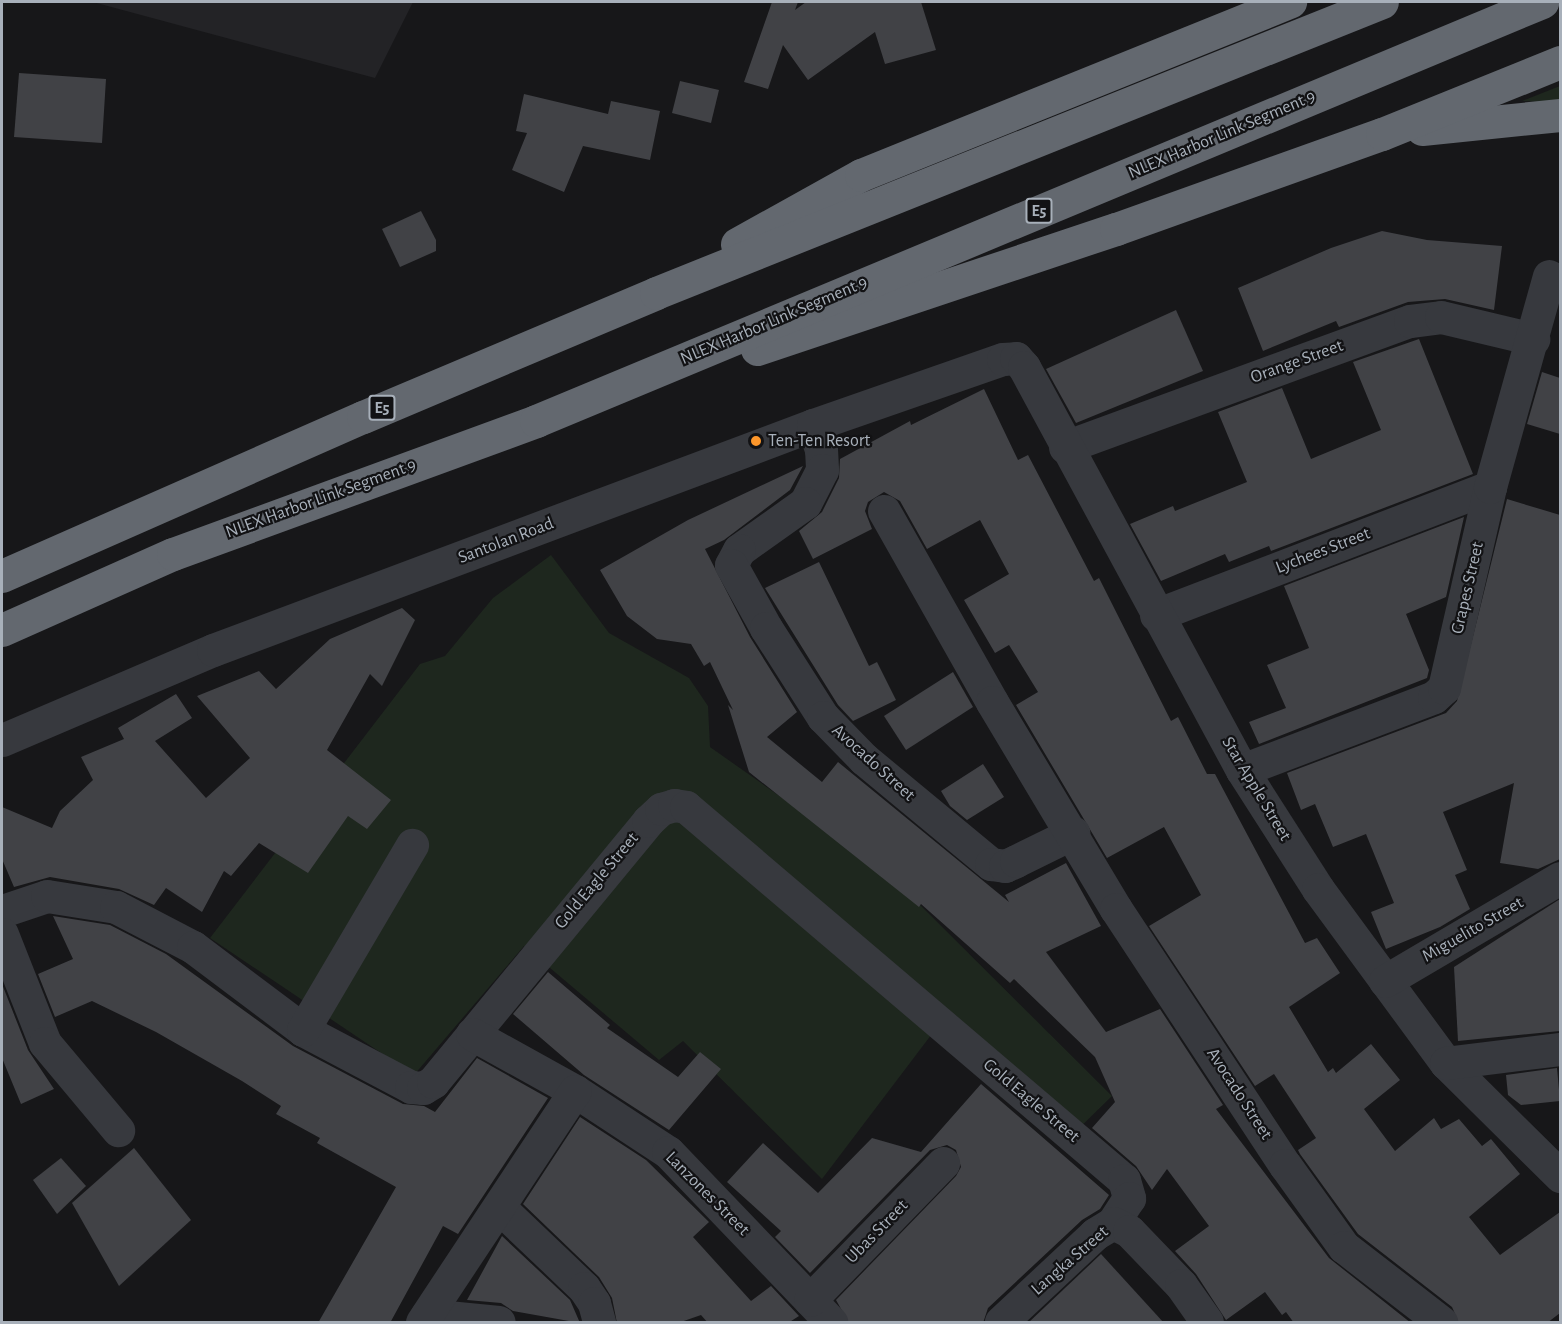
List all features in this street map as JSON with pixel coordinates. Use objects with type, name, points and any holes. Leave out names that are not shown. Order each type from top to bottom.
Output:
[{"type":"highway","points":[[656,293],[783,216],[861,175],[1290,2]]},
{"type":"highway","name":"E5","points":[[2,576],[656,293],[1382,2]]},
{"type":"highway","name":"NLEX Harbor Link Segment 9","points":[[2,630],[173,554],[536,421],[1542,2]]},
{"type":"highway","points":[[536,421],[920,297],[1382,134],[1560,62]]},
{"type":"highway","points":[[1382,134],[1560,115]]},
{"type":"street","name":"Grapes Street","points":[[1242,770],[1434,697],[1444,688],[1490,487],[1550,276]]},
{"type":"street","name":"Orange Street","points":[[1065,447],[1410,321],[1441,317],[1533,339]]},
{"type":"street","name":"Star Apple Street","points":[[1016,358],[1024,367],[1065,447],[1242,770],[1318,889],[1446,1063],[1560,1176]]},
{"type":"street","name":"Santolan Road","points":[[2,740],[213,650],[813,425],[1004,359],[1016,358]]},
{"type":"street","name":"Avocado Street","points":[[813,425],[821,449],[822,470],[805,503],[739,550],[731,565],[766,628],[823,717],[864,759],[991,864],[1005,866],[1073,833]]},
{"type":"street","name":"Lychees Street","points":[[1156,615],[1490,487]]},
{"type":"street","name":"Avocado Street","points":[[884,511],[992,702],[1073,833],[1116,909],[1285,1165],[1344,1246],[1441,1323]]},
{"type":"street","name":"Gold Eagle Street","points":[[2,910],[47,896],[116,907],[193,947],[303,1030],[411,1087],[423,1088],[472,1034],[648,821],[661,809],[674,805],[686,807],[1115,1171],[1129,1189],[1129,1198],[1113,1223]]},
{"type":"street","points":[[303,1030],[412,845]]},
{"type":"street","name":"Miguelito Street","points":[[1385,981],[1560,878]]},
{"type":"street","points":[[2,934],[45,1043],[118,1130]]},
{"type":"street","name":"Lanzones Street","points":[[472,1034],[575,1091],[668,1152],[821,1311]]},
{"type":"street","points":[[1446,1063],[1560,1049]]},
{"type":"street","points":[[424,1319],[575,1091]]},
{"type":"street","name":"Ubas Street","points":[[821,1311],[944,1163]]},
{"type":"street","points":[[499,1207],[584,1288],[594,1302],[599,1323]]},
{"type":"street","points":[[1113,1223],[1129,1231],[1181,1285],[1207,1323]]},
{"type":"street","name":"Langka Street","points":[[1001,1323],[1095,1234],[1113,1223]]},
{"type":"street","points":[[424,1319],[499,1323]]},
{"type":"shaded area","points":[[93,2],[413,2],[375,78]]},
{"type":"shaded area","points":[[1560,86],[1560,103],[1522,101]]},
{"type":"shaded area","points":[[551,555],[609,633],[689,678],[708,706],[710,747],[886,871],[1112,1096],[1062,1145],[944,1018],[822,1179],[683,1041],[659,1060],[524,946],[414,1075],[210,938],[420,664],[445,656],[493,598]]},
{"type":"building","points":[[772,2],[798,2],[795,10],[806,2],[921,2],[936,50],[885,64],[875,32],[808,80],[783,45],[768,89],[744,82]]},
{"type":"building","points":[[19,73],[106,79],[102,143],[14,137]]},
{"type":"building","points":[[680,81],[719,90],[711,123],[672,113]]},
{"type":"building","points":[[524,94],[608,114],[611,101],[660,111],[650,160],[583,146],[564,192],[512,170],[527,133],[516,131]]},
{"type":"building","points":[[421,211],[436,240],[436,251],[400,267],[382,229]]},
{"type":"building","points":[[1382,231],[1427,240],[1502,246],[1494,310],[1445,299],[1408,302],[1339,327],[1336,321],[1263,351],[1238,288],[1331,248]]},
{"type":"building","points":[[1176,310],[1203,371],[1076,423],[1046,369]]},
{"type":"building","points":[[1419,339],[1473,474],[1271,551],[1269,546],[1229,562],[1225,554],[1161,581],[1130,524],[1173,506],[1175,511],[1247,482],[1218,412],[1282,388],[1311,459],[1381,430],[1353,362]]},
{"type":"building","points":[[1542,372],[1560,378],[1560,434],[1527,424]]},
{"type":"building","points":[[984,389],[1018,460],[1028,455],[1094,581],[1099,578],[1171,721],[1178,717],[1207,774],[1215,774],[1305,943],[1317,938],[1340,973],[1289,1007],[1328,1072],[1333,1068],[1336,1073],[1371,1044],[1400,1080],[1364,1109],[1395,1151],[1434,1118],[1441,1129],[1459,1119],[1482,1146],[1491,1139],[1520,1174],[1469,1217],[1500,1255],[1560,1212],[1560,1313],[1547,1323],[1459,1323],[1452,1307],[1358,1234],[1300,1154],[1298,1150],[1316,1138],[1274,1074],[1255,1086],[1149,926],[1201,895],[1164,827],[1107,858],[1016,705],[1038,692],[1009,645],[995,653],[964,600],[1009,574],[980,520],[927,549],[900,501],[884,492],[868,502],[865,511],[872,529],[813,559],[799,531],[822,512],[839,478],[840,459],[910,421],[911,425]]},
{"type":"building","points":[[803,466],[790,490],[724,540],[705,549],[750,637],[797,712],[767,737],[822,782],[838,762],[1009,902],[1005,895],[1066,863],[1101,926],[1046,952],[1106,1032],[1160,1009],[1223,1105],[1216,1109],[1329,1258],[1411,1323],[1294,1323],[1286,1312],[1282,1315],[1265,1292],[1226,1320],[1196,1274],[1175,1251],[1209,1226],[1167,1169],[1152,1190],[1136,1166],[1092,1128],[1115,1102],[1095,1057],[1014,979],[1010,983],[921,904],[919,907],[749,772],[728,705],[733,710],[710,662],[704,666],[691,644],[657,639],[627,616],[600,570],[688,520]]},
{"type":"building","points":[[1507,499],[1560,515],[1560,859],[1538,869],[1500,863],[1514,783],[1443,812],[1467,870],[1455,875],[1470,909],[1440,927],[1386,949],[1371,912],[1394,903],[1366,834],[1333,847],[1315,804],[1301,810],[1287,773],[1446,713],[1457,701]]},
{"type":"building","points":[[1464,517],[1446,597],[1406,614],[1429,670],[1427,678],[1259,744],[1249,722],[1286,708],[1267,665],[1309,648],[1284,586]]},
{"type":"building","points":[[819,562],[869,666],[877,662],[896,700],[853,721],[838,705],[765,588]]},
{"type":"building","points":[[402,608],[415,620],[382,686],[370,674],[327,750],[391,800],[367,829],[348,816],[308,873],[259,843],[231,876],[224,871],[202,912],[166,888],[154,905],[119,889],[50,877],[14,887],[2,859],[2,807],[52,828],[60,811],[93,780],[81,757],[124,739],[118,728],[176,694],[192,718],[155,741],[206,798],[250,758],[197,696],[259,671],[276,689],[330,639]]},
{"type":"building","points":[[953,672],[973,707],[906,750],[884,716]]},
{"type":"building","points":[[983,764],[1004,797],[967,820],[950,806],[941,791]]},
{"type":"building","points":[[1560,899],[1560,1031],[1458,1041],[1454,967]]},
{"type":"building","points":[[53,916],[110,925],[166,954],[293,1046],[403,1104],[424,1106],[435,1112],[477,1058],[548,1098],[458,1234],[443,1226],[390,1323],[318,1323],[396,1187],[317,1143],[320,1138],[276,1114],[281,1106],[156,1032],[92,1001],[55,1017],[38,974],[73,959]]},
{"type":"building","points":[[548,972],[610,1025],[607,1028],[678,1077],[700,1052],[721,1069],[669,1130],[584,1075],[513,1014]]},
{"type":"building","points":[[2,984],[28,1050],[54,1089],[21,1104],[2,1058]]},
{"type":"building","points":[[1557,1068],[1560,1101],[1521,1105],[1508,1095],[1506,1075]]},
{"type":"building","points":[[981,1084],[1109,1195],[1100,1209],[1082,1220],[988,1308],[983,1323],[849,1323],[836,1300],[956,1176],[961,1167],[956,1150],[947,1145],[930,1150],[810,1273],[775,1237],[781,1231],[727,1182],[763,1143],[818,1193],[872,1138],[921,1152]]},
{"type":"building","points":[[580,1117],[646,1160],[709,1222],[693,1237],[751,1301],[771,1286],[799,1316],[788,1323],[708,1323],[701,1315],[678,1323],[617,1323],[612,1298],[599,1277],[523,1204]]},
{"type":"building","points":[[134,1148],[191,1220],[119,1286],[72,1203]]},
{"type":"building","points":[[61,1158],[86,1186],[57,1214],[33,1180]]},
{"type":"building","points":[[502,1236],[570,1300],[580,1323],[513,1311],[501,1303],[467,1300]]},
{"type":"building","points":[[1101,1254],[1164,1323],[1028,1323]]},
{"type":"place","name":"Ten-Ten Resort","points":[[756,441]]}]
